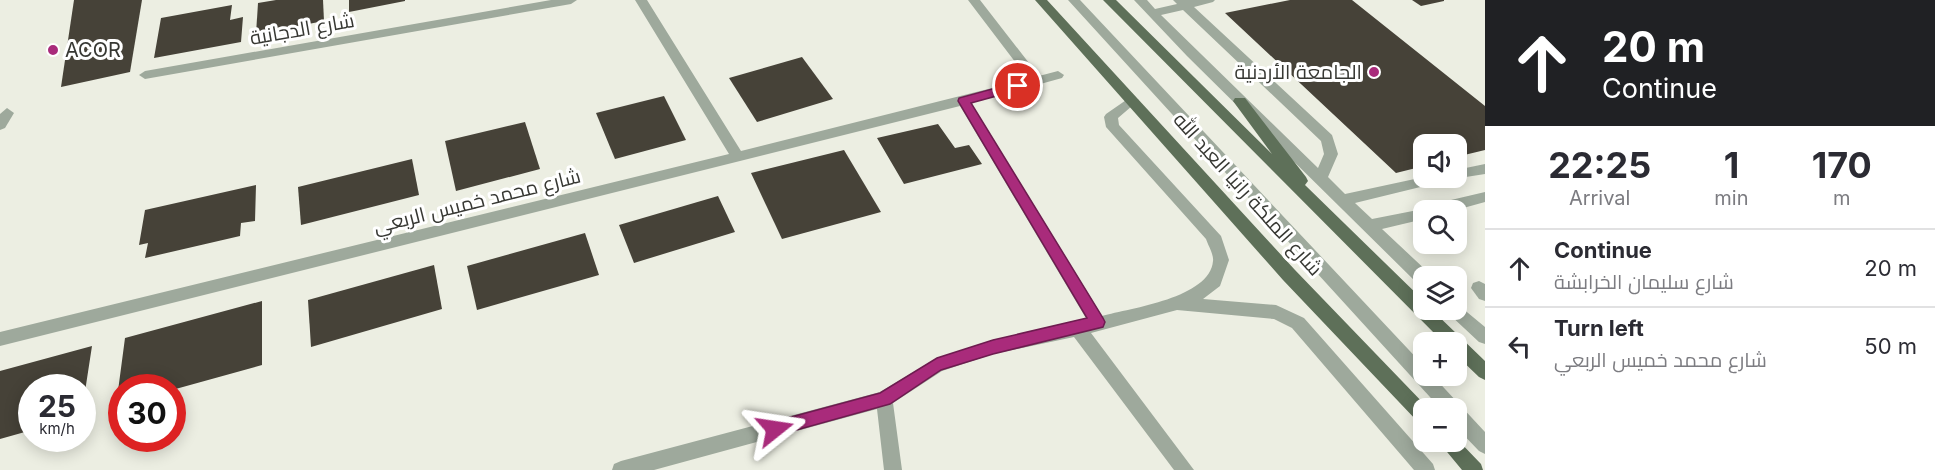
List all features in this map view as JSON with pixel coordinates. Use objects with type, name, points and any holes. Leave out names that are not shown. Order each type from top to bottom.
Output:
[{"type":"main road","name":"شارع الملكة رانيا العبد الله","points":[[1041,0],[1289,275],[1413,405]]},
{"type":"main road","name":"شارع الملكة رانيا العبد الله","points":[[1109,0],[1444,332]]},
{"type":"main road","points":[[1240,101],[1338,228]]},
{"type":"main road","name":"شارع الملكة رانيا العبد الله","points":[[1467,355],[1485,372]]},
{"type":"main road","points":[[1457,452],[1474,470]]},
{"type":"street","name":"شارع الدجانية","points":[[145,75],[571,0]]},
{"type":"street","points":[[640,0],[738,157]]},
{"type":"street","points":[[974,0],[1036,81]]},
{"type":"street","points":[[1074,0],[1442,398]]},
{"type":"street","points":[[1140,0],[1240,101],[1413,269]]},
{"type":"street","points":[[1154,13],[1183,3],[1209,0]]},
{"type":"street","points":[[1183,3],[1327,138],[1331,145],[1332,156],[1320,178]]},
{"type":"street","name":"شارع محمد خميس الربعي","points":[[0,339],[963,101],[1058,75]]},
{"type":"street","points":[[621,470],[884,399],[937,365],[993,347],[1174,304],[1195,296],[1214,281],[1221,260],[1214,236],[1113,127],[1111,117],[1132,100]]},
{"type":"street","points":[[963,101],[1097,322]]},
{"type":"street","points":[[1467,173],[1485,169]]},
{"type":"street","points":[[1342,200],[1413,184]]},
{"type":"street","points":[[1467,202],[1485,197]]},
{"type":"street","points":[[1368,226],[1413,216]]},
{"type":"street","points":[[1174,304],[1276,312],[1298,323],[1426,470]]},
{"type":"street","points":[[1467,320],[1485,337]]},
{"type":"street","points":[[1078,328],[1185,470]]},
{"type":"street","points":[[884,399],[893,470]]},
{"type":"street","points":[[1467,426],[1485,445]]},
{"type":"building","points":[[74,0],[142,0],[130,72],[61,87]]},
{"type":"building","points":[[276,0],[323,0],[324,21],[256,34],[258,3]]},
{"type":"building","points":[[349,0],[405,0],[405,1],[349,12]]},
{"type":"building","points":[[1290,0],[1352,0],[1485,106],[1485,150],[1467,154],[1467,134],[1413,134],[1413,169],[1396,173],[1225,13]]},
{"type":"building","points":[[1412,0],[1444,0],[1444,1],[1421,6]]},
{"type":"building","points":[[232,5],[230,20],[243,17],[241,42],[154,58],[161,18]]},
{"type":"building","points":[[802,57],[833,99],[757,122],[729,78]]},
{"type":"building","points":[[664,96],[686,140],[615,159],[596,113]]},
{"type":"building","points":[[525,122],[540,169],[456,191],[445,141]]},
{"type":"building","points":[[938,124],[955,148],[969,145],[982,164],[904,184],[877,138]]},
{"type":"building","points":[[844,150],[881,212],[782,239],[751,173]]},
{"type":"building","points":[[412,159],[419,195],[301,225],[298,187]]},
{"type":"building","points":[[256,185],[255,221],[241,223],[240,236],[145,258],[148,243],[139,245],[145,210]]},
{"type":"building","points":[[718,196],[735,232],[634,263],[619,225]]},
{"type":"building","points":[[585,233],[599,275],[477,310],[467,266]]},
{"type":"building","points":[[434,265],[442,309],[311,347],[308,300]]},
{"type":"building","points":[[262,301],[262,365],[186,386],[186,374],[120,374],[125,338]]},
{"type":"building","points":[[92,346],[88,374],[18,374],[18,434],[0,439],[0,371]]},
{"type":"place","name":"ACOR","points":[[53,50]]},
{"type":"place","name":"الجامعة الأردنية","points":[[1374,72]]},
{"type":"route","points":[[775,429],[884,399],[937,365],[993,347],[1097,322],[963,101],[1018,86]]}]
